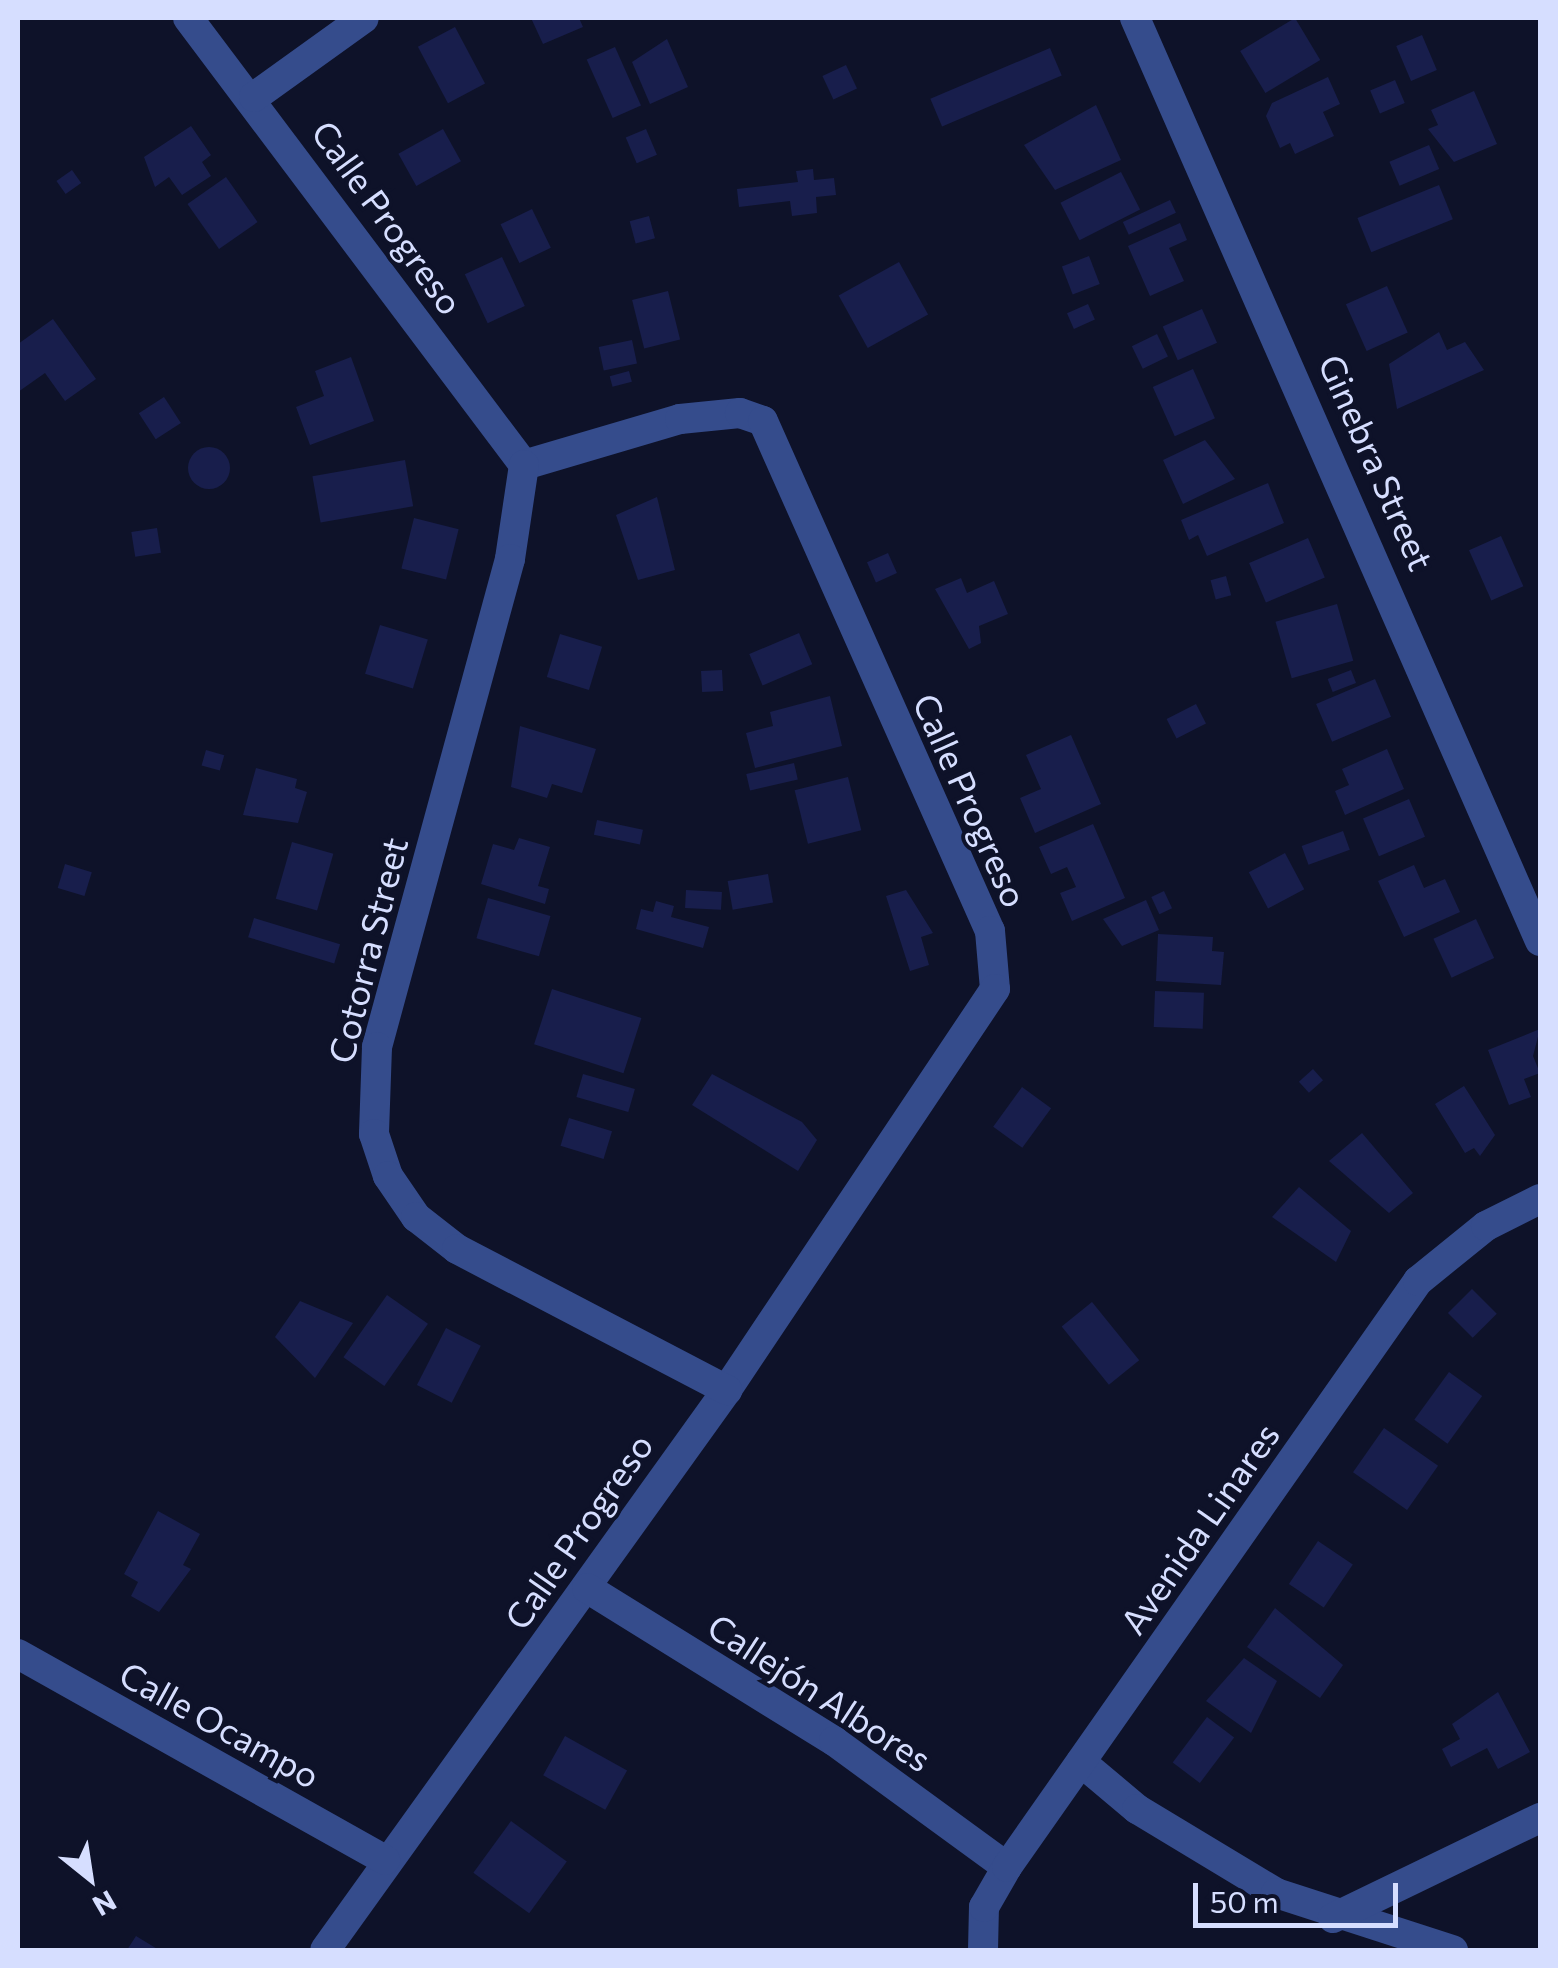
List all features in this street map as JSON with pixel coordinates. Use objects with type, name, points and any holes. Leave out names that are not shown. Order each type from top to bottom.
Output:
[{"type":"street","name":"Calle Progreso","points":[[188,18],[254,98],[524,465],[680,420],[740,413],[763,421],[990,931],[995,990],[981,1020],[726,1390],[325,1950]]},
{"type":"street","points":[[254,98],[364,18]]},
{"type":"street","name":"Ginebra Street","points":[[1135,18],[1401,606],[1540,942]]},
{"type":"street","name":"Cotorra Street","points":[[524,465],[507,573],[377,1047],[374,1134],[388,1176],[416,1217],[458,1249],[726,1390]]},
{"type":"street","name":"Avenida Linares","points":[[983,1950],[984,1907],[1006,1867],[1418,1281],[1486,1226],[1540,1199]]},
{"type":"street","name":"Callejón Albores","points":[[587,1588],[834,1741],[1006,1867]]},
{"type":"street","name":"Calle Ocampo","points":[[18,1654],[386,1860]]},
{"type":"street","points":[[1081,1762],[1203,1852],[1333,1918],[1452,1950]]},
{"type":"street","points":[[1333,1918],[1540,1818]]},
{"type":"building","points":[[531,18],[579,18],[583,27],[543,44]]},
{"type":"building","points":[[1295,18],[1320,60],[1265,93],[1240,51]]},
{"type":"building","points":[[455,27],[485,84],[448,103],[418,47]]},
{"type":"building","points":[[1422,35],[1437,70],[1411,81],[1396,46]]},
{"type":"building","points":[[667,39],[688,87],[650,104],[632,62]]},
{"type":"building","points":[[615,47],[641,105],[613,118],[587,60]]},
{"type":"building","points":[[1050,48],[1062,76],[942,126],[930,99]]},
{"type":"building","points":[[846,65],[857,89],[833,100],[822,76]]},
{"type":"building","points":[[1328,77],[1340,104],[1323,112],[1334,136],[1295,154],[1290,143],[1280,148],[1266,116],[1272,103]]},
{"type":"building","points":[[1395,80],[1405,103],[1380,114],[1370,91]]},
{"type":"building","points":[[1474,91],[1497,144],[1454,162],[1428,129],[1438,125],[1431,110]]},
{"type":"building","points":[[1096,105],[1121,160],[1055,190],[1024,145]]},
{"type":"building","points":[[191,126],[211,155],[202,162],[211,176],[182,195],[169,177],[155,187],[144,157]]},
{"type":"building","points":[[443,129],[461,161],[416,186],[398,154]]},
{"type":"building","points":[[646,129],[657,155],[637,163],[626,138]]},
{"type":"building","points":[[1429,145],[1439,169],[1400,186],[1389,162]]},
{"type":"building","points":[[813,169],[814,180],[834,178],[836,195],[816,197],[817,213],[792,216],[790,201],[739,207],[737,189],[798,182],[796,171]]},
{"type":"building","points":[[72,170],[81,183],[66,194],[56,181]]},
{"type":"building","points":[[1121,172],[1140,209],[1079,240],[1060,203]]},
{"type":"building","points":[[226,177],[258,222],[219,249],[187,204]]},
{"type":"building","points":[[1439,185],[1453,219],[1371,252],[1357,218]]},
{"type":"building","points":[[1170,200],[1176,213],[1129,235],[1123,222]]},
{"type":"building","points":[[532,209],[551,248],[519,263],[501,224]]},
{"type":"building","points":[[649,216],[655,238],[636,243],[630,221]]},
{"type":"building","points":[[1180,223],[1187,240],[1169,248],[1184,281],[1150,296],[1128,246]]},
{"type":"building","points":[[1089,256],[1100,284],[1073,294],[1062,266]]},
{"type":"building","points":[[502,257],[525,306],[488,323],[465,274]]},
{"type":"building","points":[[899,262],[928,314],[868,348],[839,295]]},
{"type":"building","points":[[1387,286],[1408,333],[1367,351],[1346,304]]},
{"type":"building","points":[[668,291],[680,340],[644,348],[632,300]]},
{"type":"building","points":[[1088,304],[1095,320],[1074,329],[1067,313]]},
{"type":"building","points":[[1202,309],[1217,343],[1178,360],[1163,326]]},
{"type":"building","points":[[53,319],[96,379],[65,401],[45,373],[18,392],[18,344]]},
{"type":"building","points":[[1439,332],[1447,350],[1465,342],[1484,370],[1397,409],[1389,364]]},
{"type":"building","points":[[1157,334],[1168,356],[1143,369],[1132,346]]},
{"type":"building","points":[[632,340],[637,363],[604,371],[599,347]]},
{"type":"building","points":[[351,357],[374,421],[310,445],[296,407],[324,396],[315,371]]},
{"type":"building","points":[[1193,369],[1215,418],[1175,436],[1153,387]]},
{"type":"building","points":[[629,371],[632,382],[613,387],[610,376]]},
{"type":"building","points":[[164,397],[181,423],[156,439],[139,413]]},
{"type":"building","points":[[1205,440],[1235,479],[1183,504],[1163,460]]},
{"type":"building","points":[[209,447],[224,453],[230,468],[224,483],[209,489],[194,483],[188,468],[194,453]]},
{"type":"building","points":[[405,460],[413,506],[321,523],[312,476]]},
{"type":"building","points":[[1268,483],[1284,523],[1207,556],[1198,535],[1189,540],[1181,520]]},
{"type":"building","points":[[657,497],[675,570],[638,580],[616,515]]},
{"type":"building","points":[[414,518],[459,529],[446,580],[401,568]]},
{"type":"building","points":[[157,528],[161,553],[135,557],[131,532]]},
{"type":"building","points":[[1501,536],[1523,586],[1491,600],[1469,550]]},
{"type":"building","points":[[1308,538],[1325,578],[1266,603],[1249,563]]},
{"type":"building","points":[[888,553],[897,573],[876,582],[867,562]]},
{"type":"building","points":[[1226,576],[1231,595],[1216,599],[1211,580]]},
{"type":"building","points":[[961,578],[967,593],[994,581],[1008,614],[979,626],[981,643],[969,649],[935,589]]},
{"type":"building","points":[[1337,604],[1353,661],[1292,678],[1275,622]]},
{"type":"building","points":[[380,625],[428,640],[413,688],[365,674]]},
{"type":"building","points":[[799,633],[812,664],[763,685],[749,654]]},
{"type":"building","points":[[560,634],[602,647],[589,690],[547,677]]},
{"type":"building","points":[[722,670],[723,691],[702,692],[701,671]]},
{"type":"building","points":[[1351,670],[1356,683],[1333,692],[1328,679]]},
{"type":"building","points":[[1375,679],[1391,717],[1332,742],[1316,704]]},
{"type":"building","points":[[830,696],[842,746],[755,768],[746,733],[773,726],[770,712]]},
{"type":"building","points":[[1196,704],[1206,724],[1177,739],[1167,719]]},
{"type":"building","points":[[520,726],[596,749],[582,793],[552,784],[547,798],[511,787]]},
{"type":"building","points":[[1071,735],[1101,804],[1035,833],[1020,798],[1041,789],[1026,755]]},
{"type":"building","points":[[1387,749],[1404,789],[1345,815],[1335,791],[1349,785],[1342,769]]},
{"type":"building","points":[[206,750],[224,755],[220,771],[202,765]]},
{"type":"building","points":[[794,763],[798,780],[750,791],[746,774]]},
{"type":"building","points":[[256,768],[297,779],[295,788],[307,792],[298,823],[243,815]]},
{"type":"building","points":[[848,777],[861,830],[808,844],[795,790]]},
{"type":"building","points":[[1409,799],[1425,837],[1379,856],[1363,819]]},
{"type":"building","points":[[597,820],[643,830],[640,844],[594,835]]},
{"type":"building","points":[[1093,824],[1125,898],[1072,921],[1060,893],[1076,887],[1067,867],[1051,874],[1039,847]]},
{"type":"building","points":[[1343,831],[1350,850],[1308,865],[1302,846]]},
{"type":"building","points":[[519,838],[550,847],[538,886],[549,889],[545,904],[481,884],[493,844],[514,850]]},
{"type":"building","points":[[292,842],[333,854],[317,911],[276,899]]},
{"type":"building","points":[[1285,853],[1304,889],[1268,908],[1249,872]]},
{"type":"building","points":[[65,864],[92,872],[84,896],[58,888]]},
{"type":"building","points":[[1414,865],[1424,888],[1445,879],[1460,912],[1404,937],[1378,881]]},
{"type":"building","points":[[768,874],[773,903],[733,910],[728,881]]},
{"type":"building","points":[[686,890],[722,892],[721,910],[685,908]]},
{"type":"building","points":[[906,890],[933,933],[921,937],[929,965],[910,971],[886,896]]},
{"type":"building","points":[[1164,891],[1172,908],[1159,914],[1151,897]]},
{"type":"building","points":[[488,898],[550,916],[539,956],[476,938]]},
{"type":"building","points":[[1146,900],[1159,930],[1122,946],[1103,919]]},
{"type":"building","points":[[656,901],[674,906],[671,917],[709,927],[703,948],[636,929],[641,909],[653,912]]},
{"type":"building","points":[[254,918],[340,944],[334,963],[248,937]]},
{"type":"building","points":[[1476,919],[1494,958],[1452,978],[1433,939]]},
{"type":"building","points":[[1158,934],[1213,937],[1212,951],[1224,952],[1221,985],[1156,981]]},
{"type":"building","points":[[552,989],[641,1018],[623,1073],[534,1044]]},
{"type":"building","points":[[1155,991],[1204,993],[1203,1029],[1154,1027]]},
{"type":"building","points":[[1540,1029],[1533,1056],[1540,1073],[1524,1079],[1531,1097],[1509,1105],[1488,1050]]},
{"type":"building","points":[[1313,1069],[1323,1080],[1309,1093],[1299,1082]]},
{"type":"building","points":[[583,1074],[635,1089],[628,1112],[576,1097]]},
{"type":"building","points":[[712,1074],[802,1122],[817,1140],[798,1171],[692,1105]]},
{"type":"building","points":[[1464,1086],[1495,1135],[1480,1156],[1474,1148],[1465,1153],[1435,1104]]},
{"type":"building","points":[[1022,1087],[1051,1108],[1022,1148],[993,1127]]},
{"type":"building","points":[[569,1118],[612,1131],[604,1159],[561,1146]]},
{"type":"building","points":[[1362,1133],[1413,1193],[1389,1213],[1329,1161]]},
{"type":"building","points":[[1299,1187],[1351,1231],[1336,1262],[1272,1217]]},
{"type":"building","points":[[1472,1289],[1497,1314],[1473,1338],[1448,1313]]},
{"type":"building","points":[[387,1295],[428,1324],[384,1386],[343,1357]]},
{"type":"building","points":[[300,1301],[353,1323],[315,1378],[275,1337]]},
{"type":"building","points":[[1092,1302],[1139,1360],[1109,1385],[1062,1327]]},
{"type":"building","points":[[446,1328],[481,1346],[452,1403],[417,1385]]},
{"type":"building","points":[[1449,1372],[1482,1396],[1447,1444],[1414,1420]]},
{"type":"building","points":[[1384,1428],[1438,1466],[1407,1510],[1353,1472]]},
{"type":"building","points":[[158,1511],[200,1534],[183,1565],[191,1569],[159,1612],[131,1596],[138,1582],[124,1574]]},
{"type":"building","points":[[1318,1541],[1353,1564],[1324,1608],[1289,1584]]},
{"type":"building","points":[[1275,1608],[1343,1665],[1320,1698],[1247,1647]]},
{"type":"building","points":[[1244,1658],[1277,1681],[1251,1733],[1206,1701]]},
{"type":"building","points":[[1498,1692],[1530,1752],[1498,1769],[1487,1748],[1451,1767],[1442,1749],[1460,1739],[1452,1724]]},
{"type":"building","points":[[1207,1717],[1234,1737],[1200,1783],[1173,1763]]},
{"type":"building","points":[[565,1736],[627,1770],[605,1810],[543,1775]]},
{"type":"building","points":[[511,1821],[567,1862],[529,1913],[473,1873]]},
{"type":"building","points":[[136,1936],[159,1950],[127,1950]]}]
